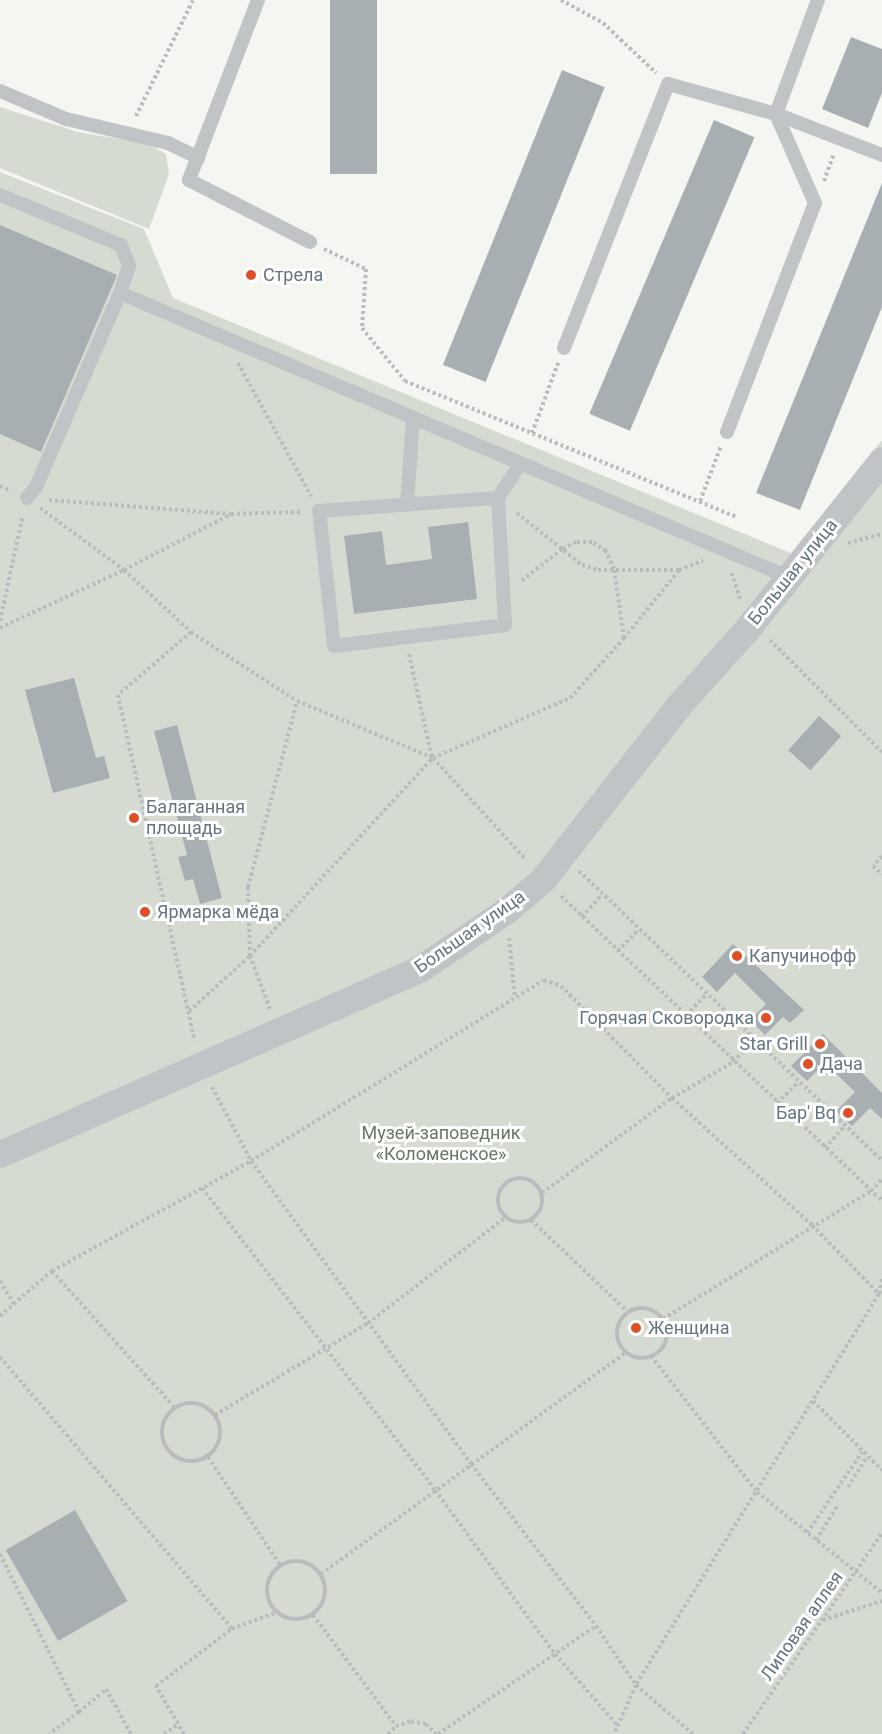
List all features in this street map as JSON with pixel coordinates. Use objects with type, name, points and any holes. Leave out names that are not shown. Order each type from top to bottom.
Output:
[{"type":"street","name":"Большая улица","points":[[0,1154],[200,1065],[279,1033],[421,968],[507,910],[543,879],[678,706],[750,626],[882,460]]},
{"type":"lane","points":[[258,0],[200,158],[189,180],[310,242]]},
{"type":"lane","points":[[727,432],[815,203],[776,114],[818,0]]},
{"type":"lane","points":[[564,348],[668,84],[776,114],[882,155]]},
{"type":"lane","points":[[0,91],[66,119],[168,143],[200,158]]},
{"type":"lane","points":[[0,195],[121,245],[129,266],[36,487],[27,498]]},
{"type":"lane","points":[[120,292],[788,577]]},
{"type":"lane","points":[[407,505],[413,418]]},
{"type":"lane","points":[[498,498],[319,511],[334,646],[505,625],[498,498],[520,464]]},
{"type":"path","points":[[128,133],[193,0]]},
{"type":"path","points":[[561,0],[603,23],[668,84]]},
{"type":"path","points":[[815,203],[840,139]]},
{"type":"path","points":[[310,242],[366,269],[362,328],[405,381],[736,517]]},
{"type":"path","points":[[27,498],[231,514],[319,511],[222,336]]},
{"type":"path","points":[[532,433],[564,348]]},
{"type":"path","points":[[700,501],[727,432]]},
{"type":"path","points":[[0,486],[27,498],[124,570],[191,632],[297,701],[433,759],[543,879],[733,1062],[882,1201]]},
{"type":"path","points":[[0,621],[27,498]]},
{"type":"path","points":[[498,498],[582,565],[598,570],[680,570],[727,552],[750,626],[882,752]]},
{"type":"path","points":[[0,628],[124,570],[231,514]]},
{"type":"path","points":[[502,595],[562,549],[576,542],[592,542],[606,551],[614,569],[624,638]]},
{"type":"path","points":[[188,1012],[250,956],[433,759],[570,698],[624,638],[680,570]]},
{"type":"path","points":[[191,632],[118,695],[200,1065],[251,1161],[471,1464],[596,1626],[636,1685],[693,1734]]},
{"type":"path","points":[[407,638],[411,672],[433,759]]},
{"type":"path","points":[[279,1033],[250,956],[248,887],[297,701]]},
{"type":"path","points":[[882,856],[873,866],[882,874]]},
{"type":"path","points":[[589,882],[882,1161]]},
{"type":"path","points":[[582,917],[602,895]]},
{"type":"path","points":[[507,910],[515,998]]},
{"type":"path","points":[[618,951],[638,930]]},
{"type":"path","points":[[0,1316],[52,1271],[251,1161],[544,980],[561,986],[672,1098],[812,1225],[879,1294]]},
{"type":"path","points":[[686,1015],[707,994]]},
{"type":"path","points":[[542,1193],[525,1179],[505,1184],[498,1205],[506,1217],[518,1223],[531,1220],[540,1211],[542,1193],[672,1098],[733,1062],[754,1040]]},
{"type":"path","points":[[777,1103],[799,1082]]},
{"type":"path","points":[[825,1148],[845,1126]]},
{"type":"path","points":[[663,1319],[812,1225],[871,1191],[882,1179]]},
{"type":"path","points":[[202,1188],[324,1350],[435,1490],[555,1654],[618,1726]]},
{"type":"path","points":[[215,1415],[368,1323],[506,1217]]},
{"type":"path","points":[[531,1220],[629,1312]]},
{"type":"path","points":[[52,1271],[174,1407]]},
{"type":"path","points":[[614,1734],[636,1685],[879,1294],[882,1278]]},
{"type":"path","points":[[0,1281],[14,1304]]},
{"type":"path","points":[[627,1353],[618,1335],[620,1322],[629,1312],[651,1309],[663,1319],[666,1341],[651,1356]]},
{"type":"path","points":[[321,1574],[627,1353],[651,1356],[757,1492],[882,1593]]},
{"type":"path","points":[[0,1357],[232,1629]]},
{"type":"path","points":[[813,1401],[861,1452],[882,1470]]},
{"type":"path","points":[[188,1402],[204,1405],[215,1415],[221,1429],[218,1445],[208,1457],[186,1461],[166,1449],[161,1435],[164,1419],[174,1407],[188,1402]]},
{"type":"path","points":[[807,1533],[861,1452]]},
{"type":"path","points":[[208,1457],[280,1565]]},
{"type":"path","points":[[849,1487],[867,1457]]},
{"type":"path","points":[[816,1540],[838,1505]]},
{"type":"path","name":"Липовая аллея","points":[[743,1734],[882,1533]]},
{"type":"path","points":[[0,1554],[79,1712]]},
{"type":"path","points":[[294,1560],[309,1563],[321,1574],[326,1588],[323,1603],[313,1615],[298,1620],[277,1612],[266,1592],[269,1576],[280,1565],[294,1560]]},
{"type":"path","points":[[822,1620],[882,1601]]},
{"type":"path","points":[[184,1734],[156,1686],[232,1629],[277,1612]]},
{"type":"path","points":[[313,1615],[396,1726]]},
{"type":"path","points":[[388,1734],[396,1726],[411,1721],[426,1724],[437,1734],[596,1626]]},
{"type":"path","points":[[49,1734],[105,1689],[131,1734]]},
{"type":"path","points":[[164,1734],[179,1724]]},
{"type":"green space","points":[[0,107],[78,132],[149,144],[166,154],[169,174],[149,229],[0,168]]},
{"type":"green space","name":"Музей-заповедник «Коломенское»","points":[[0,172],[144,229],[173,298],[793,554],[882,440],[882,1734],[0,1734]]},
{"type":"building","points":[[330,0],[377,0],[377,174],[330,174]]},
{"type":"building","points":[[851,37],[882,49],[882,93],[868,128],[822,109]]},
{"type":"building","points":[[562,70],[605,87],[486,382],[443,365]]},
{"type":"building","points":[[714,120],[755,137],[630,431],[589,414]]},
{"type":"building","points":[[882,183],[882,307],[800,510],[756,493]]},
{"type":"building","points":[[0,225],[117,275],[41,452],[0,434]]},
{"type":"building","points":[[468,522],[477,599],[354,614],[344,536],[382,531],[386,565],[432,559],[428,527]]},
{"type":"building","points":[[74,678],[96,758],[104,756],[110,778],[53,793],[25,690]]},
{"type":"building","points":[[819,716],[841,736],[811,770],[788,750]]},
{"type":"building","points":[[177,725],[222,898],[200,904],[193,879],[185,881],[178,857],[187,855],[154,731]]},
{"type":"building","points":[[733,944],[804,1010],[790,1023],[783,1017],[765,1035],[750,1020],[766,1004],[735,973],[717,992],[702,977]]},
{"type":"building","points":[[823,1034],[882,1093],[882,1119],[870,1108],[852,1126],[836,1111],[855,1092],[825,1063],[807,1081],[791,1066]]},
{"type":"building","points":[[75,1510],[128,1601],[58,1641],[6,1550]]},
{"type":"place","name":"Стрела","points":[[251,275]]},
{"type":"place","name":"Балаганная площадь","points":[[134,818]]},
{"type":"place","name":"Ярмарка мёда","points":[[145,912]]},
{"type":"place","name":"Капучинофф","points":[[737,956]]},
{"type":"place","name":"Горячая Сковородка","points":[[766,1018]]},
{"type":"place","name":"Star Grill","points":[[820,1044]]},
{"type":"place","name":"Дача","points":[[808,1064]]},
{"type":"place","name":"Бар' Bq","points":[[848,1113]]},
{"type":"place","name":"Женщина","points":[[636,1328]]}]
